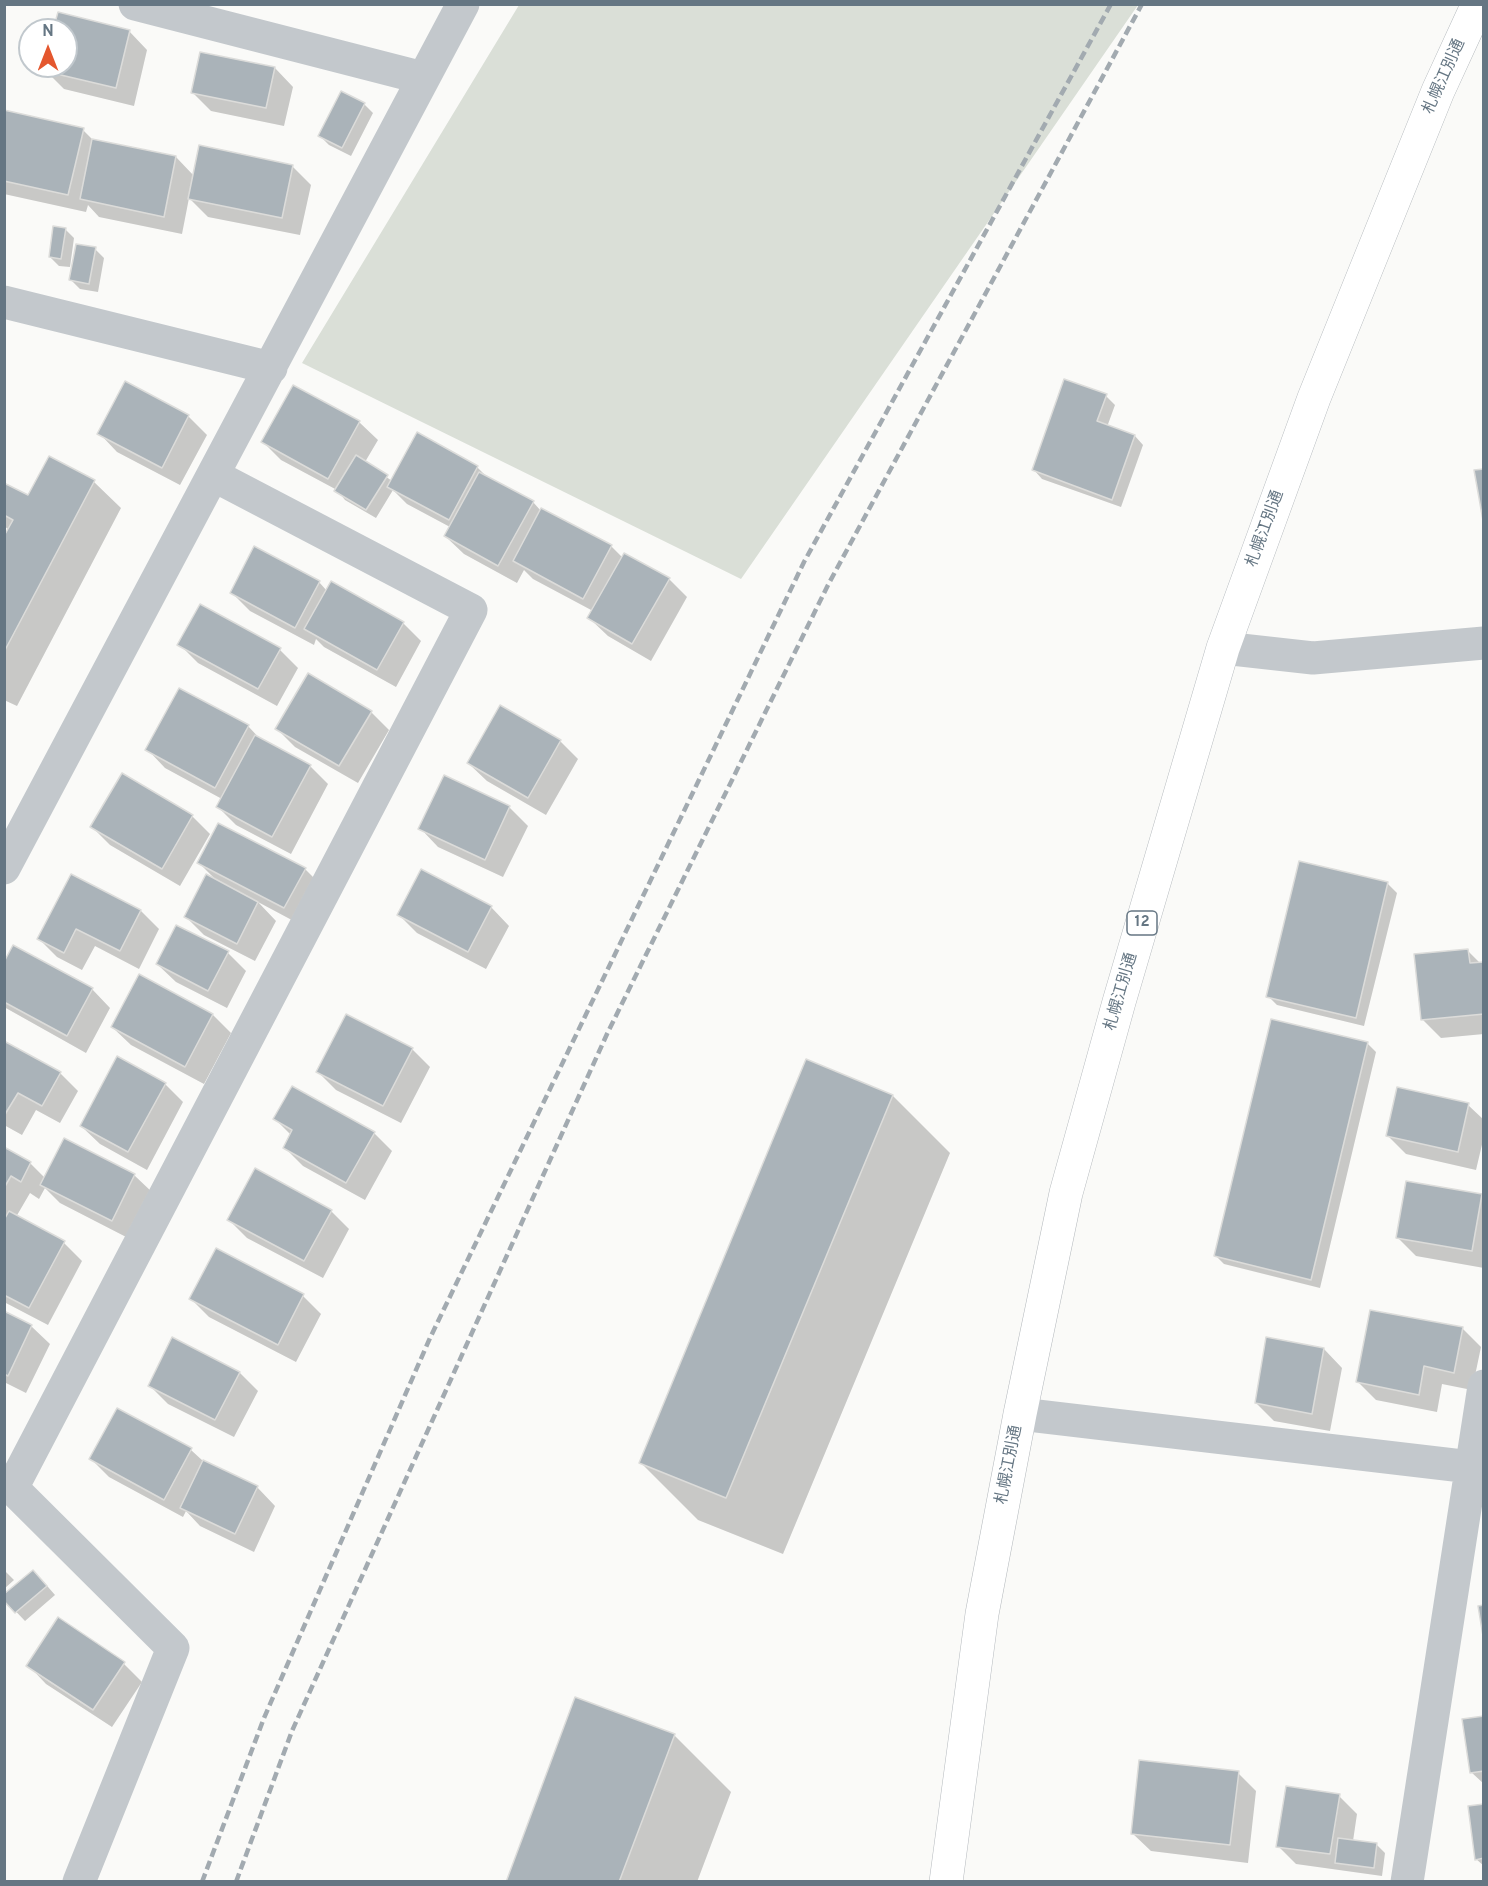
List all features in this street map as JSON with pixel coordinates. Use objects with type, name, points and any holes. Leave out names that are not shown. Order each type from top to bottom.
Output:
[{"type":"highway","name":"札幌江別通","points":[[946,1881],[982,1614],[1020,1414],[1066,1193],[1222,648],[1314,398],[1438,91],[1478,4]]},
{"type":"street","points":[[135,4],[423,78]]},
{"type":"street","points":[[4,868],[215,476],[463,4]]},
{"type":"street","points":[[4,302],[271,368]]},
{"type":"street","points":[[79,1881],[173,1648],[8,1484],[471,610],[215,476]]},
{"type":"street","points":[[1222,648],[1313,658],[1484,643]]},
{"type":"street","points":[[1407,1881],[1477,1466],[1484,1386]]},
{"type":"street","points":[[1020,1414],[1477,1466]]},
{"type":"shaded area","points":[[519,5],[1138,5],[741,579],[302,363]]},
{"type":"building","points":[[58,12],[130,30],[116,88],[74,78],[78,78],[78,18],[56,18]]},
{"type":"building","points":[[200,52],[275,67],[266,108],[191,93]]},
{"type":"building","points":[[341,91],[365,103],[342,148],[318,136]]},
{"type":"building","points":[[4,110],[84,128],[68,195],[4,181]]},
{"type":"building","points":[[92,139],[176,156],[164,217],[80,199]]},
{"type":"building","points":[[199,145],[293,165],[282,218],[188,199]]},
{"type":"building","points":[[53,226],[66,228],[61,259],[49,257]]},
{"type":"building","points":[[76,244],[96,247],[89,284],[69,280]]},
{"type":"building","points":[[1064,379],[1107,394],[1097,421],[1135,435],[1112,500],[1032,470]]},
{"type":"building","points":[[125,381],[189,415],[162,468],[97,434]]},
{"type":"building","points":[[293,385],[360,421],[328,479],[261,442]]},
{"type":"building","points":[[417,432],[478,466],[449,520],[387,487]]},
{"type":"building","points":[[356,455],[388,475],[366,510],[334,491]]},
{"type":"building","points":[[49,456],[95,480],[4,652],[4,536],[13,520],[4,515],[4,483],[28,495]]},
{"type":"building","points":[[1484,469],[1484,526],[1474,470]]},
{"type":"building","points":[[479,472],[534,501],[498,566],[444,536]]},
{"type":"building","points":[[541,508],[612,545],[583,599],[513,561]]},
{"type":"building","points":[[254,546],[320,581],[295,628],[230,593]]},
{"type":"building","points":[[624,553],[670,578],[632,644],[587,618]]},
{"type":"building","points":[[331,581],[404,622],[377,670],[304,629]]},
{"type":"building","points":[[200,604],[281,648],[258,689],[177,645]]},
{"type":"building","points":[[308,673],[372,711],[339,766],[275,729]]},
{"type":"building","points":[[179,688],[249,725],[215,788],[145,750]]},
{"type":"building","points":[[500,705],[561,740],[528,798],[467,763]]},
{"type":"building","points":[[255,735],[311,765],[272,837],[216,807]]},
{"type":"building","points":[[122,773],[193,815],[162,869],[90,827]]},
{"type":"building","points":[[444,775],[510,806],[485,860],[418,829]]},
{"type":"building","points":[[218,823],[306,868],[284,908],[197,863]]},
{"type":"building","points":[[1299,861],[1388,882],[1356,1018],[1266,997]]},
{"type":"building","points":[[421,869],[492,906],[468,952],[397,915]]},
{"type":"building","points":[[71,874],[141,910],[120,951],[76,929],[64,953],[37,939]]},
{"type":"building","points":[[206,874],[258,902],[237,944],[184,917]]},
{"type":"building","points":[[176,925],[229,951],[208,991],[156,964]]},
{"type":"building","points":[[13,945],[93,988],[67,1036],[4,1002],[4,962]]},
{"type":"building","points":[[1468,949],[1470,963],[1484,962],[1484,1014],[1421,1020],[1414,954]]},
{"type":"building","points":[[139,974],[213,1014],[185,1067],[111,1027]]},
{"type":"building","points":[[346,1014],[413,1048],[383,1106],[316,1072]]},
{"type":"building","points":[[1271,1019],[1368,1042],[1311,1280],[1214,1256]]},
{"type":"building","points":[[4,1041],[61,1072],[42,1106],[18,1093],[4,1116]]},
{"type":"building","points":[[117,1056],[166,1083],[128,1152],[80,1126]]},
{"type":"building","points":[[806,1059],[893,1095],[726,1498],[639,1463]]},
{"type":"building","points":[[292,1086],[375,1132],[346,1183],[283,1148],[292,1130],[273,1119]]},
{"type":"building","points":[[1397,1087],[1469,1103],[1458,1152],[1386,1136]]},
{"type":"building","points":[[64,1138],[135,1174],[112,1221],[40,1185]]},
{"type":"building","points":[[4,1147],[31,1162],[21,1182],[11,1176],[4,1188]]},
{"type":"building","points":[[255,1168],[332,1210],[304,1261],[227,1220]]},
{"type":"building","points":[[1406,1181],[1482,1194],[1472,1251],[1396,1238]]},
{"type":"building","points":[[9,1211],[65,1241],[29,1308],[4,1295],[4,1220]]},
{"type":"building","points":[[216,1248],[304,1294],[278,1345],[189,1299]]},
{"type":"building","points":[[1370,1310],[1463,1327],[1454,1373],[1424,1366],[1419,1395],[1356,1382]]},
{"type":"building","points":[[4,1311],[32,1325],[8,1376],[4,1374]]},
{"type":"building","points":[[172,1337],[240,1372],[215,1420],[148,1386]]},
{"type":"building","points":[[1266,1337],[1324,1348],[1312,1414],[1255,1403]]},
{"type":"building","points":[[117,1408],[192,1448],[164,1500],[89,1459]]},
{"type":"building","points":[[203,1460],[258,1486],[235,1534],[180,1508]]},
{"type":"building","points":[[33,1570],[47,1586],[15,1613],[4,1601],[4,1594]]},
{"type":"building","points":[[1484,1605],[1484,1642],[1478,1606]]},
{"type":"building","points":[[58,1617],[125,1662],[93,1710],[26,1666]]},
{"type":"building","points":[[575,1697],[675,1734],[619,1882],[506,1882]]},
{"type":"building","points":[[1484,1716],[1484,1771],[1470,1773],[1462,1719]]},
{"type":"building","points":[[1139,1760],[1239,1771],[1230,1845],[1131,1834]]},
{"type":"building","points":[[1286,1786],[1340,1794],[1330,1854],[1276,1847]]},
{"type":"building","points":[[1484,1804],[1484,1858],[1475,1860],[1468,1806]]},
{"type":"building","points":[[1338,1838],[1377,1843],[1374,1868],[1335,1863]]},
{"type":"railway","points":[[202,1882],[264,1718],[430,1338],[804,562],[1111,4]]},
{"type":"railway","points":[[236,1882],[292,1731],[607,1034],[828,585],[1142,4]]}]
